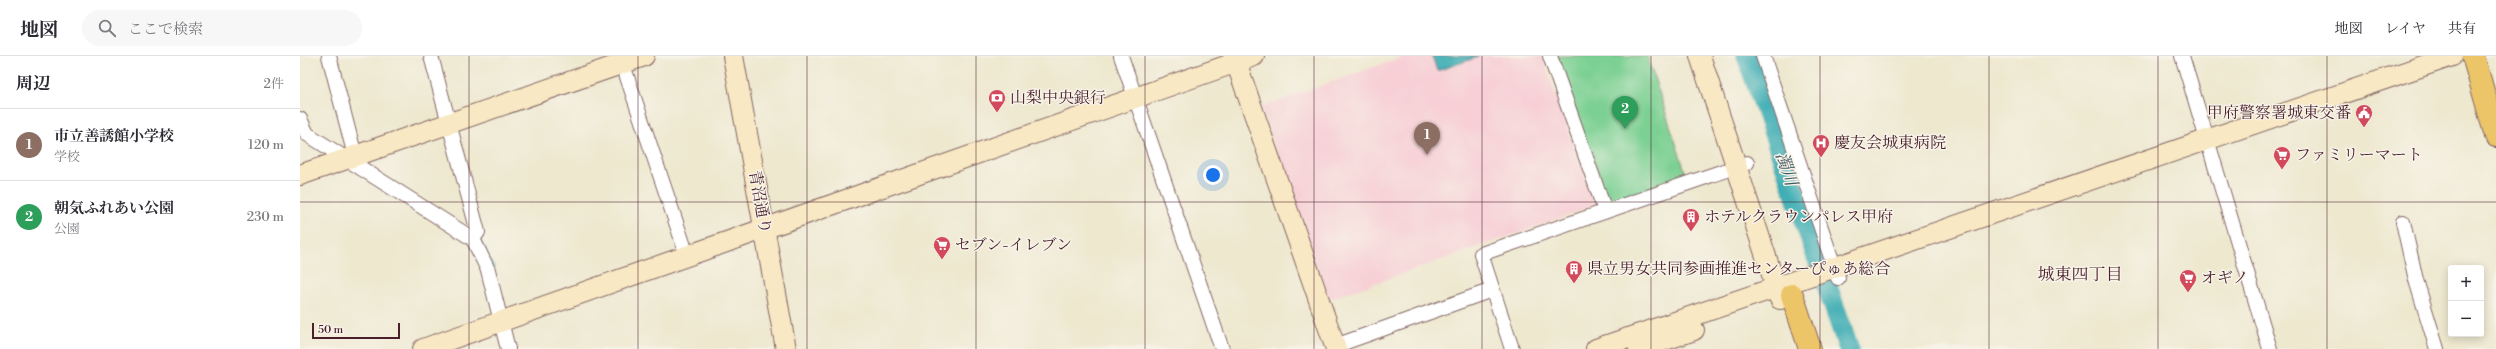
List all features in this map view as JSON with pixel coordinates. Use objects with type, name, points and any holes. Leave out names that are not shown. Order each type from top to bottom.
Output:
[{"type":"highway","points":[[2474,57],[2496,136]]},
{"type":"highway","points":[[1792,288],[1797,349]]},
{"type":"highway","points":[[1792,288],[1810,349]]},
{"type":"street","points":[[329,56],[350,157]]},
{"type":"street","points":[[431,56],[449,123],[475,237],[488,270],[508,349]]},
{"type":"street","points":[[300,175],[449,123],[621,60],[644,56]]},
{"type":"street","name":"青沼通り","points":[[733,56],[786,349]]},
{"type":"street","points":[[1121,56],[1222,349]]},
{"type":"street","points":[[1550,56],[1605,212]]},
{"type":"street","points":[[1700,56],[1741,165],[1792,288]]},
{"type":"street","points":[[1712,56],[1741,165]]},
{"type":"street","points":[[1763,56],[1837,272]]},
{"type":"street","points":[[2182,56],[2270,349]]},
{"type":"street","points":[[2209,145],[2452,56]]},
{"type":"street","points":[[1639,349],[1792,288],[1837,272],[2209,145],[2474,57]]},
{"type":"street","points":[[423,349],[687,255],[765,230],[1135,99],[1241,58],[1335,348],[1492,290]]},
{"type":"street","points":[[621,60],[687,255]]},
{"type":"street","points":[[300,119],[307,134],[350,157],[475,237]]},
{"type":"street","points":[[1512,349],[1481,254],[1741,165]]},
{"type":"street","points":[[2403,222],[2416,280],[2437,349]]},
{"type":"street","points":[[1596,349],[1792,288]]},
{"type":"shaded area","points":[[1405,56],[1542,56],[1594,204],[1592,207],[1327,300],[1261,107]]},
{"type":"green space","points":[[1553,56],[1647,56],[1687,177],[1609,205]]},
{"type":"water","points":[[1432,56],[1478,56],[1478,57],[1437,71]]},
{"type":"waterway","name":"濁川","points":[[1747,56],[1849,349]]},
{"type":"waterway","points":[[479,239],[493,267]]},
{"type":"place","name":"山梨中央銀行","points":[[997,113]]},
{"type":"place","name":"甲府警察署城東交番","points":[[2364,128]]},
{"type":"place","name":"朝気ふれあい公園","points":[[1625,129]]},
{"type":"place","name":"市立善誘館小学校","points":[[1427,155]]},
{"type":"place","name":"慶友会城東病院","points":[[1821,158]]},
{"type":"place","name":"ファミリーマート","points":[[2282,170]]},
{"type":"place","name":"ホテルクラウンパレス甲府","points":[[1691,232]]},
{"type":"place","name":"セブン-イレブン","points":[[942,260]]},
{"type":"place","name":"県立男女共同参画推進センターぴゅあ総合","points":[[1574,284]]},
{"type":"place","name":"オギノ","points":[[2188,293]]},
{"type":"district","name":"城東四丁目","points":[[2080,275]]}]
